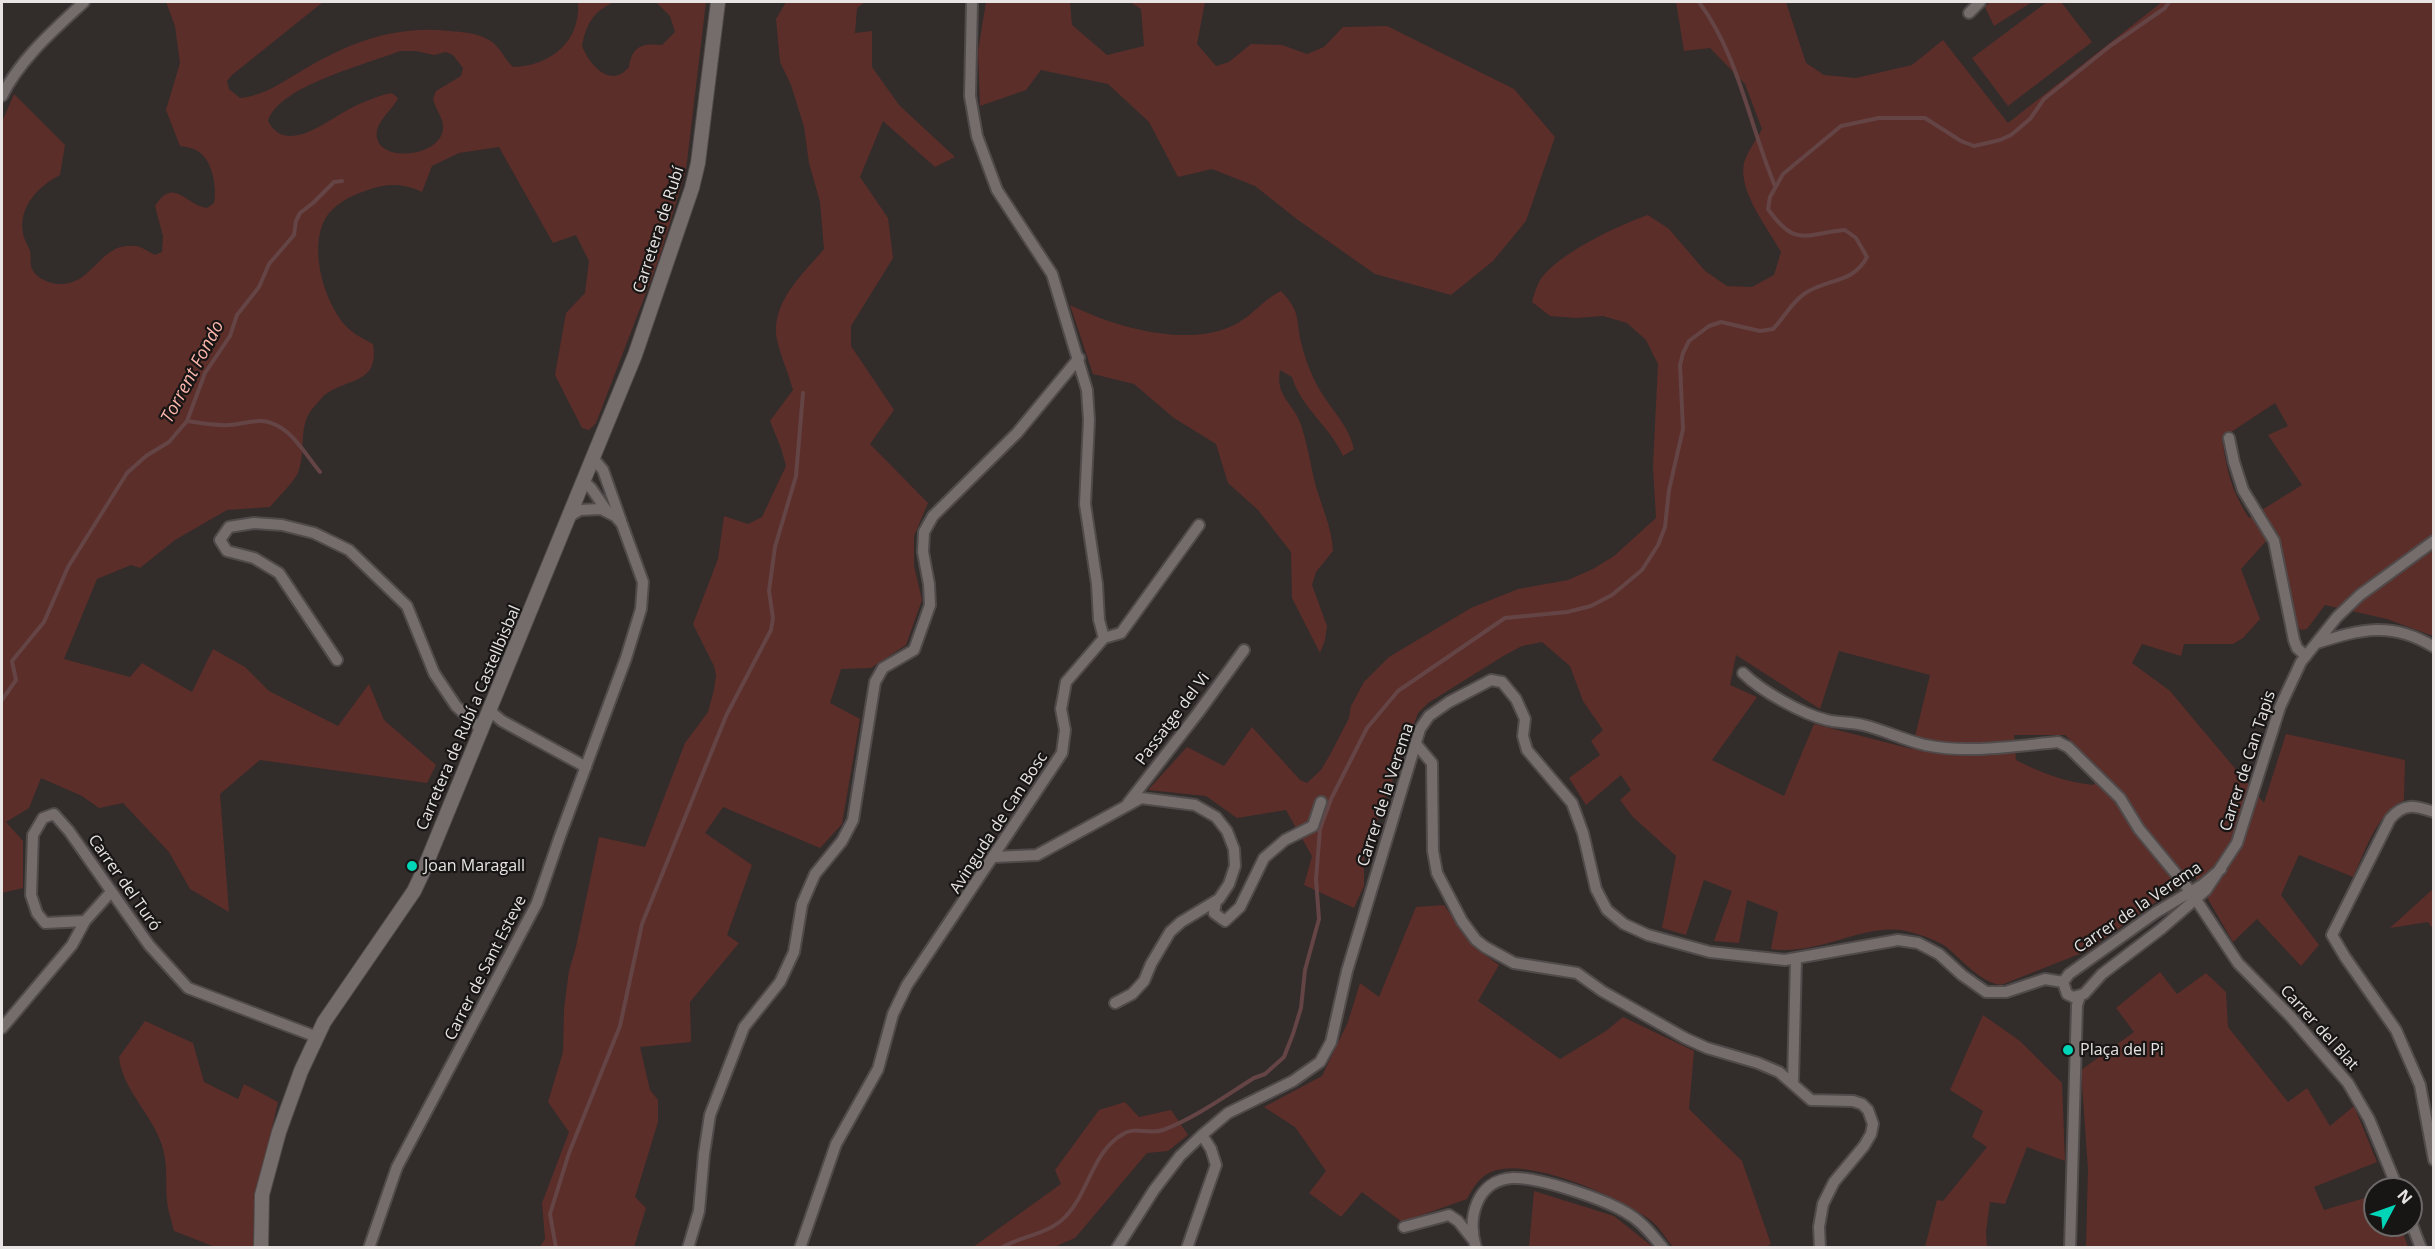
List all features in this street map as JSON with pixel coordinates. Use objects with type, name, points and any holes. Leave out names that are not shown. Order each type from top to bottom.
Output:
[{"type":"street","points":[[2,96],[11,78],[46,38],[84,2]]},
{"type":"street","name":"Carretera de Rubí","points":[[588,470],[635,355],[692,188],[698,163],[718,2]]},
{"type":"street","points":[[972,2],[970,96],[976,136],[997,190],[1030,237],[1052,274],[1087,390],[1089,420],[1085,504],[1097,584],[1099,620],[1104,638]]},
{"type":"street","points":[[1969,13],[1980,2]]},
{"type":"street","points":[[688,1248],[699,1211],[710,1115],[744,1027],[780,982],[794,952],[802,904],[815,874],[842,841],[853,820],[875,682],[883,668],[914,650],[930,605],[923,552],[924,532],[933,516],[1017,433],[1078,358]]},
{"type":"street","points":[[2229,438],[2243,490],[2274,542],[2295,645],[2306,657]]},
{"type":"street","points":[[588,470],[591,488],[607,512]]},
{"type":"street","name":"Carrer de Sant Esteve","points":[[369,1248],[397,1167],[537,903],[585,766],[627,658],[641,609],[643,582],[603,470],[588,470]]},
{"type":"street","name":"Carretera de Rubí a Castellbisbal","points":[[261,1248],[262,1196],[297,1082],[324,1022],[414,891],[588,470]]},
{"type":"street","points":[[570,516],[580,510],[601,508],[615,516],[622,524]]},
{"type":"street","points":[[337,660],[279,573],[254,558],[227,551],[220,540],[229,527],[254,523],[282,525],[314,533],[349,550],[407,606],[434,673],[456,705],[482,730]]},
{"type":"street","name":"Avinguda de Can Bosc","points":[[801,1248],[836,1144],[878,1069],[893,1014],[902,994],[1062,753],[1065,730],[1061,709],[1066,682],[1104,638],[1121,633],[1199,525]]},
{"type":"street","name":"Carrer de Can Tapis","points":[[2084,993],[2102,974],[2161,929],[2221,869],[2237,843],[2280,707],[2293,676],[2337,617],[2360,595],[2433,541]]},
{"type":"street","points":[[2315,644],[2379,629],[2409,634],[2433,647]]},
{"type":"street","name":"Passatge del Vi","points":[[1126,805],[1244,650]]},
{"type":"street","name":"Carrer del Blat","points":[[1743,673],[1762,687],[1814,716],[1832,722],[1872,727],[1924,745],[1965,749],[2063,743],[2120,798],[2139,829],[2193,896],[2233,956],[2291,1017],[2348,1083],[2369,1119],[2393,1177]]},
{"type":"street","name":"Carrer de la Verema","points":[[1117,1248],[1154,1190],[1180,1156],[1202,1135],[1228,1113],[1293,1081],[1320,1062],[1331,1042],[1347,971],[1420,729],[1429,716],[1439,709],[1491,680],[1502,682],[1516,699],[1525,719],[1523,736],[1527,750],[1572,803],[1583,833],[1596,889],[1607,910],[1624,924],[1648,935],[1710,952],[1785,960],[1898,940],[1918,943],[1939,954],[1962,975],[1986,992],[2006,992],[2045,979],[2063,982]]},
{"type":"street","points":[[490,711],[502,722],[585,766]]},
{"type":"street","points":[[1416,744],[1432,763],[1433,851],[1437,873],[1452,904],[1476,940],[1494,953],[1514,963],[1577,973],[1602,991],[1684,1038],[1716,1051],[1771,1068],[1793,1082],[1811,1100],[1854,1101],[1862,1104],[1870,1113],[1873,1124],[1864,1146],[1839,1175],[1826,1196],[1820,1221],[1820,1248]]},
{"type":"street","points":[[994,857],[1037,855],[1141,798],[1195,804],[1216,817],[1227,831],[1234,849],[1235,866],[1230,884],[1216,901],[1181,922],[1170,932],[1150,964],[1144,981],[1132,994],[1115,1003]]},
{"type":"street","points":[[1216,901],[1214,913],[1225,921],[1240,906],[1264,858],[1285,840],[1313,826],[1321,802]]},
{"type":"street","points":[[2433,812],[2418,806],[2407,807],[2390,819],[2332,935],[2396,1030],[2420,1085],[2433,1160]]},
{"type":"street","name":"Carrer del Turó","points":[[85,921],[45,923],[37,913],[31,895],[33,835],[43,818],[54,814],[149,945],[188,988],[317,1037]]},
{"type":"street","points":[[2,1028],[72,945],[85,921],[111,892]]},
{"type":"street","name":"Carrer de la Verema","points":[[2073,972],[2155,913],[2193,896]]},
{"type":"street","points":[[1793,1082],[1796,959]]},
{"type":"street","points":[[2070,1248],[2077,1005],[2084,993],[2088,982],[2086,976],[2080,972],[2073,972],[2065,977],[2063,982],[2067,994],[2073,997],[2084,993]]},
{"type":"street","points":[[1187,1248],[1216,1165],[1211,1149],[1202,1135]]},
{"type":"street","points":[[1475,1244],[1473,1215],[1478,1198],[1495,1183],[1515,1178],[1576,1192],[1606,1203],[1630,1215],[1663,1248]]},
{"type":"street","points":[[1404,1227],[1449,1215],[1458,1221],[1475,1244]]},
{"type":"shaded area","points":[[166,2],[323,2],[232,75],[227,81],[229,89],[240,98],[268,90],[326,57],[360,42],[412,30],[454,31],[480,36],[496,46],[513,67],[527,66],[551,56],[569,39],[578,16],[578,2],[615,2],[602,9],[592,19],[582,46],[596,67],[608,75],[615,76],[629,67],[635,50],[639,47],[662,45],[675,32],[670,16],[656,2],[706,2],[686,170],[659,259],[596,423],[589,430],[582,428],[555,375],[566,313],[585,293],[589,261],[576,235],[553,243],[499,147],[459,153],[432,166],[422,192],[401,186],[387,185],[373,188],[342,202],[325,219],[320,231],[318,246],[322,278],[327,293],[333,308],[350,330],[373,344],[374,356],[368,372],[355,381],[327,393],[308,415],[300,467],[297,475],[287,487],[270,507],[227,510],[175,540],[140,568],[131,565],[97,579],[64,659],[130,677],[142,663],[192,692],[213,649],[245,667],[269,691],[338,726],[369,684],[384,720],[436,765],[427,783],[260,760],[220,794],[229,912],[190,889],[169,852],[123,803],[99,808],[82,796],[41,778],[29,808],[6,822],[23,841],[23,888],[2,893],[2,122],[14,94],[65,145],[60,175],[37,192],[24,215],[22,224],[24,236],[30,251],[34,273],[46,281],[64,284],[83,277],[105,256],[123,246],[140,247],[155,255],[162,252],[163,236],[155,206],[162,197],[168,193],[174,193],[207,208],[214,203],[215,197],[213,176],[208,162],[197,151],[180,146],[166,110],[180,63],[175,26]],"holes":[[[400,51],[416,51],[434,55],[446,52],[453,55],[463,68],[461,76],[436,91],[433,99],[443,125],[441,136],[435,144],[425,150],[401,153],[381,146],[377,138],[378,127],[398,98],[392,93],[361,103],[315,129],[294,136],[275,131],[268,121],[275,108],[288,97],[306,87]]]},
{"type":"shaded area","points":[[786,2],[865,2],[857,8],[855,33],[872,31],[872,67],[899,105],[955,157],[935,167],[883,121],[860,177],[888,218],[893,258],[851,326],[851,346],[894,410],[870,444],[928,503],[914,536],[914,566],[922,600],[906,645],[871,668],[841,669],[830,703],[860,719],[842,824],[820,848],[723,807],[705,833],[752,865],[727,935],[739,943],[690,1002],[691,1042],[640,1047],[650,1090],[658,1100],[658,1122],[635,1197],[646,1208],[634,1247],[540,1247],[545,1239],[542,1203],[569,1132],[548,1102],[563,1052],[564,1009],[569,971],[599,837],[645,847],[685,743],[708,712],[714,690],[716,675],[714,666],[693,624],[718,559],[724,516],[748,524],[762,517],[786,466],[770,421],[793,390],[778,344],[777,320],[785,297],[824,249],[820,202],[809,163],[804,127],[791,85],[780,62],[776,19]]},
{"type":"shaded area","points":[[986,2],[1070,2],[1072,25],[1107,55],[1144,46],[1141,9],[1130,2],[1205,2],[1197,44],[1216,66],[1229,62],[1251,44],[1282,45],[1307,54],[1324,47],[1343,27],[1387,26],[1514,89],[1555,137],[1526,221],[1493,261],[1451,295],[1375,274],[1298,220],[1255,186],[1212,169],[1178,177],[1149,122],[1108,84],[1041,70],[1026,90],[980,106],[978,51]]},
{"type":"shaded area","points":[[1676,2],[1786,2],[1806,63],[1824,75],[1856,78],[1912,65],[1943,40],[2008,123],[2162,2],[2433,2],[2433,636],[2387,619],[2325,605],[2307,629],[2301,630],[2298,627],[2276,530],[2241,569],[2260,619],[2243,638],[2233,644],[2184,644],[2181,656],[2142,644],[2132,663],[2170,691],[2264,803],[2286,734],[2405,760],[2404,800],[2394,806],[2379,823],[2353,877],[2299,855],[2281,895],[2319,945],[2301,966],[2257,919],[2233,942],[2194,875],[2087,951],[2001,985],[1978,975],[1941,943],[1906,931],[1890,929],[1874,931],[1807,948],[1771,949],[1778,912],[1747,900],[1739,943],[1714,941],[1732,891],[1704,880],[1686,935],[1662,928],[1676,856],[1632,816],[1620,800],[1631,790],[1621,775],[1586,805],[1569,778],[1600,755],[1591,741],[1603,730],[1583,701],[1570,666],[1542,642],[1522,646],[1505,655],[1428,703],[1418,713],[1364,856],[1364,886],[1354,908],[1304,885],[1312,856],[1286,810],[1237,818],[1206,796],[1148,790],[1187,747],[1224,766],[1252,727],[1300,780],[1307,783],[1321,770],[1331,753],[1364,682],[1389,657],[1471,608],[1518,589],[1568,580],[1593,569],[1614,556],[1656,518],[1653,466],[1658,364],[1646,340],[1627,323],[1603,316],[1576,318],[1550,316],[1532,302],[1540,280],[1560,260],[1590,241],[1648,215],[1669,229],[1705,271],[1727,286],[1752,287],[1774,275],[1781,252],[1750,198],[1743,174],[1745,159],[1762,129],[1745,84],[1710,48],[1684,51]],"holes":[[[2275,403],[2288,426],[2268,435],[2302,485],[2249,518],[2231,480],[2222,438]],[[1839,651],[1930,675],[1912,749],[1814,724],[1784,796],[1712,760],[1757,697],[1730,685],[1736,655],[1820,709]],[[2014,735],[2065,735],[2105,774],[2093,785],[2083,784],[2053,776],[2016,760]]]},
{"type":"shaded area","points":[[1990,2],[2032,2],[1994,26],[1985,7]]},
{"type":"shaded area","points":[[2047,2],[2061,2],[2092,42],[2008,106],[1972,58]]},
{"type":"shaded area","points":[[1281,291],[1295,311],[1306,361],[1322,393],[1343,423],[1354,449],[1343,456],[1331,435],[1302,398],[1292,377],[1280,370],[1280,387],[1301,425],[1332,542],[1333,551],[1316,572],[1312,585],[1327,626],[1320,653],[1292,598],[1291,552],[1258,510],[1228,483],[1216,444],[1174,418],[1134,384],[1093,374],[1070,305],[1108,321],[1130,327],[1175,335],[1197,335],[1236,324]]},
{"type":"shaded area","points":[[2433,889],[2433,929],[2428,922],[2390,928]]},
{"type":"shaded area","points":[[1444,905],[1474,947],[1499,965],[1478,1001],[1560,1059],[1606,1031],[1623,1017],[1694,1051],[1689,1109],[1742,1161],[1771,1244],[1763,1248],[1673,1247],[1653,1222],[1616,1200],[1570,1180],[1523,1169],[1503,1169],[1487,1174],[1478,1182],[1467,1199],[1402,1222],[1362,1192],[1341,1217],[1309,1193],[1326,1171],[1295,1127],[1264,1107],[1322,1076],[1348,1022],[1360,983],[1379,997],[1416,907]]},
{"type":"shaded area","points":[[2160,972],[2177,994],[2206,973],[2226,992],[2228,1027],[2288,1102],[2307,1088],[2330,1126],[2354,1106],[2377,1162],[2314,1187],[2324,1210],[2363,1199],[2363,1237],[2404,1237],[2408,1247],[2086,1247],[2088,1169],[2081,1070],[2134,1032],[2116,1008]]},
{"type":"shaded area","points":[[1983,1015],[2020,1041],[2062,1083],[2065,1161],[2027,1147],[2005,1204],[1990,1202],[1986,1232],[1987,1247],[1925,1247],[1937,1200],[1943,1201],[1987,1147],[1972,1137],[1983,1111],[1950,1090]]},
{"type":"shaded area","points":[[145,1021],[193,1043],[204,1082],[238,1099],[244,1084],[278,1102],[254,1206],[253,1247],[215,1247],[174,1231],[168,1208],[163,1149],[155,1129],[125,1079],[119,1057]]},
{"type":"shaded area","points":[[1125,1102],[1139,1117],[1171,1110],[1188,1135],[1168,1151],[1147,1153],[1075,1238],[1054,1247],[973,1247],[1061,1184],[1055,1170],[1099,1110]]},
{"type":"shaded area","points":[[1534,1191],[1614,1216],[1653,1247],[1529,1247]]},
{"type":"waterway","points":[[1699,2],[1713,23],[1734,68],[1775,186]]},
{"type":"waterway","points":[[1001,1248],[1044,1231],[1066,1216],[1080,1196],[1104,1151],[1123,1134],[1132,1131],[1158,1131],[1175,1125],[1254,1078],[1265,1074],[1284,1057],[1301,1008],[1305,970],[1319,919],[1316,879],[1320,829],[1331,799],[1367,728],[1398,691],[1505,618],[1567,612],[1591,606],[1612,595],[1642,570],[1658,545],[1665,527],[1669,490],[1683,429],[1680,365],[1689,341],[1709,326],[1721,322],[1760,331],[1773,329],[1804,294],[1854,272],[1867,257],[1856,238],[1845,230],[1802,236],[1786,230],[1768,209],[1770,197],[1783,174],[1841,126],[1879,118],[1925,118],[1961,141],[1974,146],[2000,140],[2011,135],[2030,119],[2044,99],[2110,46],[2165,8],[2169,2]]},
{"type":"waterway","name":"Torrent Fondo","points":[[2,700],[16,680],[12,661],[44,622],[68,567],[127,473],[146,456],[169,442],[187,421],[205,373],[230,336],[237,315],[259,287],[269,264],[294,235],[300,213],[334,182],[342,181]]},
{"type":"waterway","points":[[556,1248],[550,1214],[569,1153],[620,1026],[642,924],[726,716],[771,630],[773,618],[769,591],[775,547],[796,476],[803,393]]},
{"type":"waterway","points":[[187,421],[219,425],[265,421],[279,426],[292,436],[320,472]]},
{"type":"place","name":"Joan Maragall","points":[[412,866]]},
{"type":"place","name":"Plaça del Pi","points":[[2068,1050]]}]
